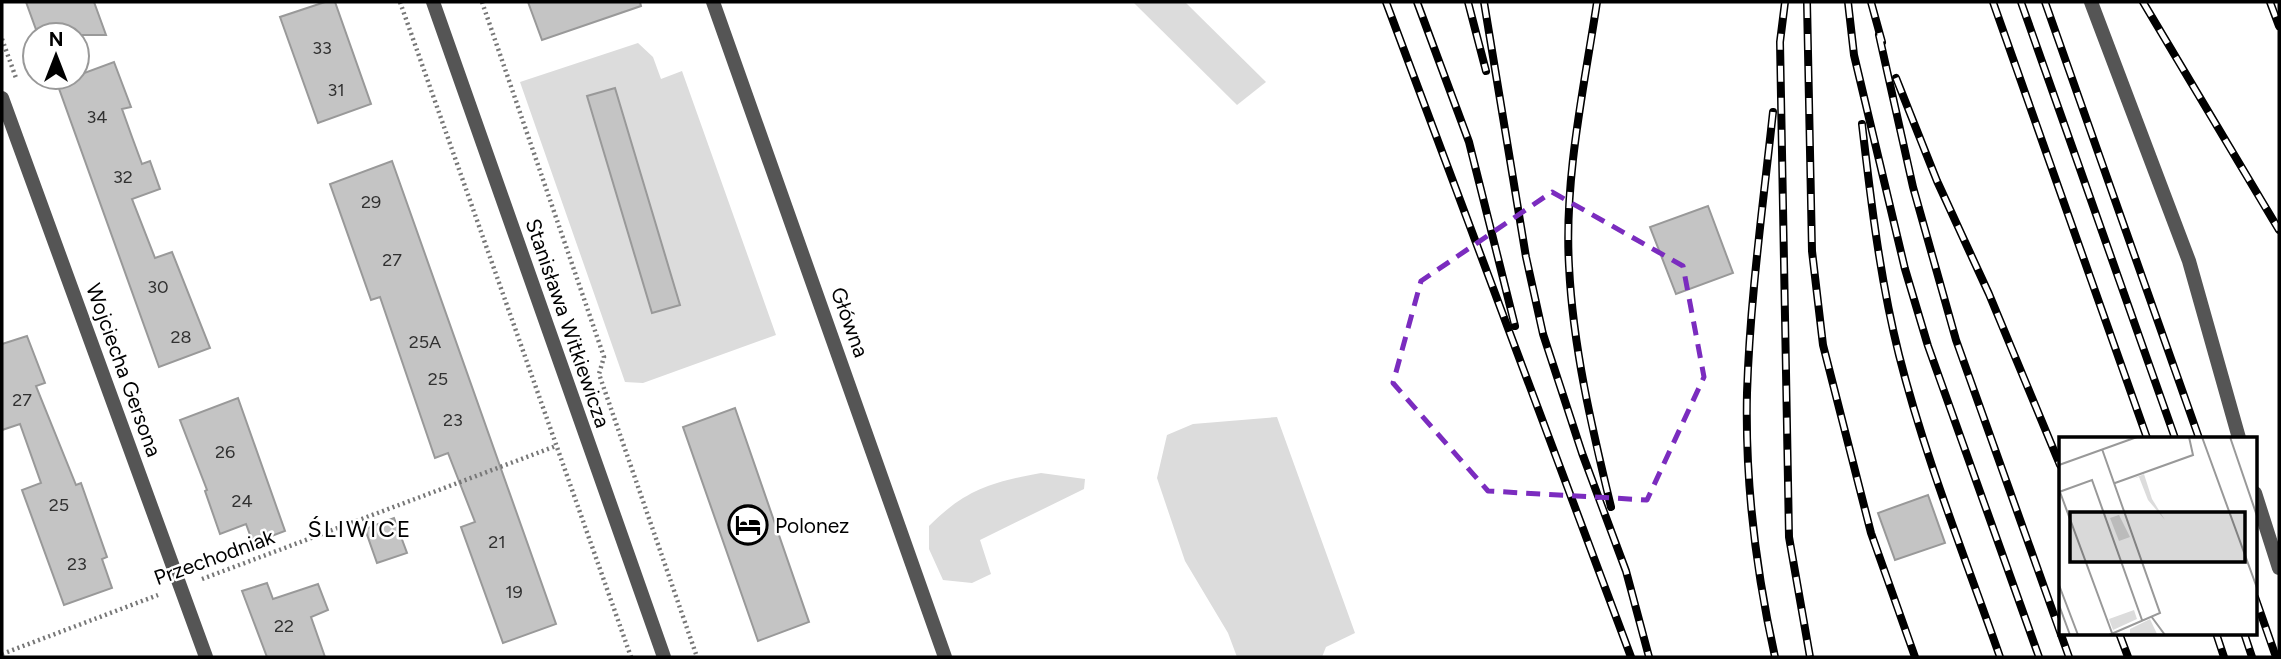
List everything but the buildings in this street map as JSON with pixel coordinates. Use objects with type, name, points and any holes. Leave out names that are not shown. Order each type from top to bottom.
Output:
[{"type":"street","name":"Stanisława Witkiewicza","points":[[433,2],[664,657]]},
{"type":"street","name":"Główna","points":[[713,2],[945,657]]},
{"type":"street","points":[[2091,2],[2189,261],[2238,437]]},
{"type":"street","name":"Wojciecha Gersona","points":[[2,97],[206,657]]},
{"type":"street","points":[[2256,496],[2279,568]]},
{"type":"path","points":[[400,2],[631,657]]},
{"type":"path","points":[[482,2],[604,357],[599,374],[697,657]]},
{"type":"path","name":"Przechodniak","points":[[2,654],[556,446]]},
{"type":"highlighted area","points":[[1552,192],[1683,266],[1704,377],[1647,500],[1488,491],[1393,383],[1421,281]]},
{"type":"shaded area","points":[[1133,2],[1185,2],[1266,82],[1237,105]]},
{"type":"shaded area","points":[[638,43],[653,57],[661,79],[682,71],[776,335],[643,383],[625,382],[520,82]]},
{"type":"shaded area","points":[[1277,417],[1355,633],[1326,647],[1322,657],[1237,657],[1228,633],[1185,561],[1157,478],[1167,435],[1193,424]]},
{"type":"shaded area","points":[[1041,473],[1085,479],[1084,489],[980,540],[991,574],[972,583],[943,580],[929,549],[929,526],[955,504],[980,489]]},
{"type":"railway","points":[[1386,2],[1631,657]]},
{"type":"railway","points":[[1417,2],[1469,142],[1515,326]]},
{"type":"railway","points":[[1468,2],[1486,71]]},
{"type":"railway","points":[[1484,2],[1526,257],[1543,334],[1582,453],[1626,571],[1649,657]]},
{"type":"railway","points":[[1597,2],[1572,166],[1568,233],[1571,297],[1579,357],[1611,507]]},
{"type":"railway","points":[[1785,2],[1780,42],[1789,537],[1810,657]]},
{"type":"railway","points":[[1807,2],[1812,251],[1823,345],[1871,533],[1915,657]]},
{"type":"railway","points":[[1848,2],[1854,55],[1905,269],[1928,346],[2039,657]]},
{"type":"railway","points":[[1871,2],[1882,42]]},
{"type":"railway","points":[[1993,2],[2147,437]]},
{"type":"railway","points":[[2021,2],[2175,437]]},
{"type":"railway","points":[[2045,2],[2199,437]]},
{"type":"railway","points":[[2143,2],[2279,230]]},
{"type":"railway","points":[[2270,2],[2279,26]]},
{"type":"railway","points":[[1879,35],[1913,187],[1956,340],[2059,629]]},
{"type":"railway","points":[[1896,78],[1937,181],[1989,294],[2059,463]]},
{"type":"railway","points":[[1773,112],[1751,323],[1747,426],[1753,526],[1775,657]]},
{"type":"railway","points":[[1862,124],[1881,269],[1899,355],[1933,469],[2000,657]]},
{"type":"railway","points":[[2256,600],[2276,657]]},
{"type":"railway","points":[[2061,634],[2069,657]]},
{"type":"railway","points":[[2119,634],[2128,657]]},
{"type":"railway","points":[[2216,634],[2224,657]]},
{"type":"railway","points":[[2244,634],[2252,657]]},
{"type":"place","name":"Polonez","points":[[748,525]]},
{"type":"district","name":"ŚLIWICE","points":[[360,529]]}]
